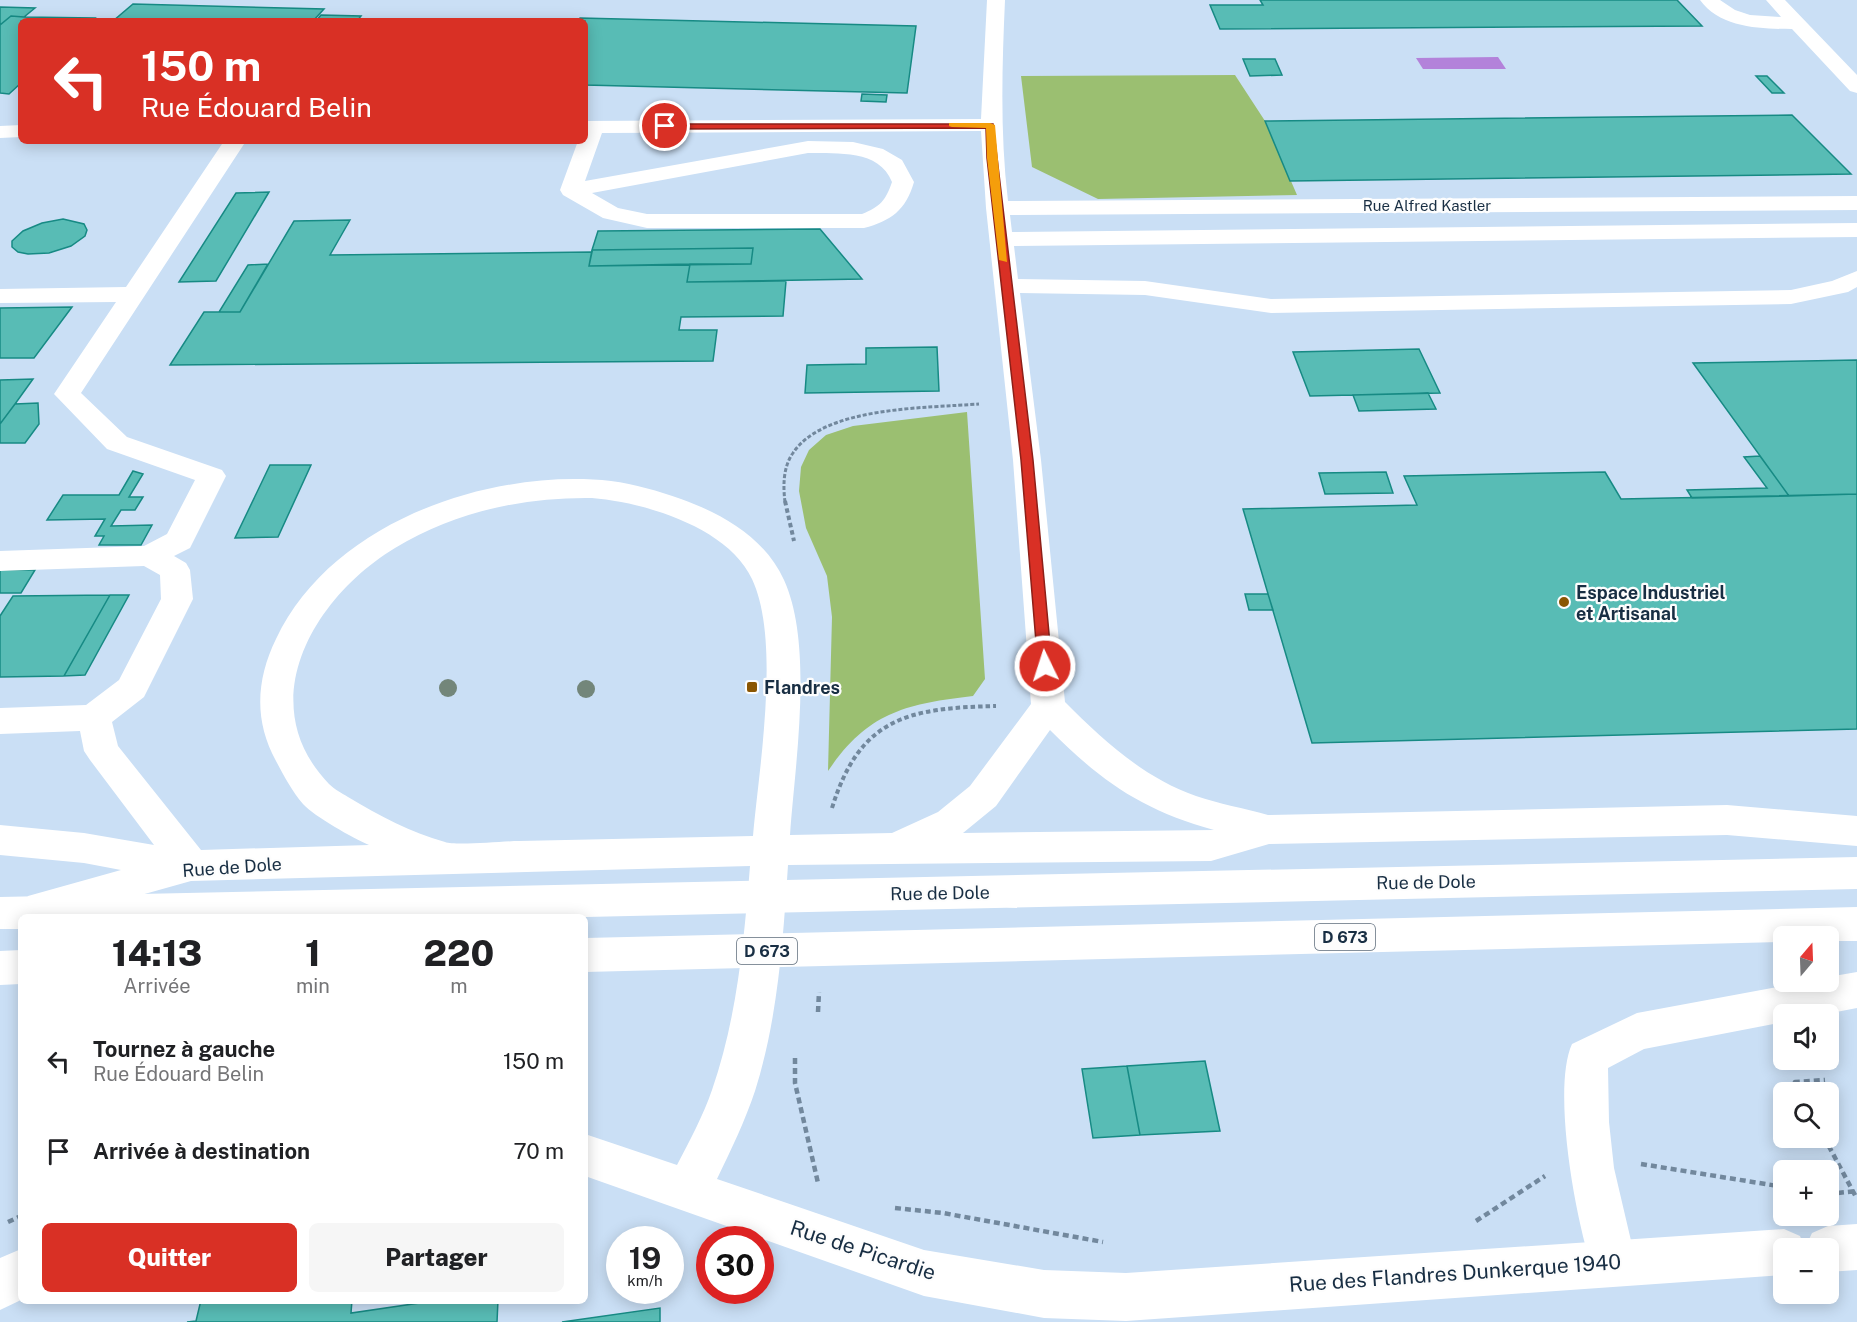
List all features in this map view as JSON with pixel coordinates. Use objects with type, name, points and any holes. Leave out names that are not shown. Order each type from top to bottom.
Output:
[{"type":"street","points":[[996,0],[990,125],[997,208],[1031,500],[1048,706],[1075,734],[1137,784],[1182,806],[1269,830]]},
{"type":"street","points":[[1709,0],[1723,13],[1742,19],[1763,23],[1797,23]]},
{"type":"street","points":[[1775,0],[1857,87]]},
{"type":"street","points":[[589,127],[990,125]]},
{"type":"street","points":[[0,132],[18,131]]},
{"type":"street","points":[[0,561],[149,556],[179,541],[212,476],[117,443],[67,394],[233,144]]},
{"type":"street","points":[[570,190],[584,144]]},
{"type":"street","points":[[808,147],[842,148],[877,154],[895,166],[903,182],[897,204],[885,213],[864,221],[647,221],[611,213],[570,190],[808,147]]},
{"type":"street","points":[[1814,203],[1856,231]]},
{"type":"street","name":"Rue Alfred Kastler","points":[[997,208],[1857,203]]},
{"type":"street","name":"Rue Alfred Kastler","points":[[1001,239],[1856,231]]},
{"type":"street","points":[[1007,286],[1145,288],[1271,306],[1791,297],[1839,287],[1857,278]]},
{"type":"street","points":[[0,296],[134,294]]},
{"type":"street","name":"Rue de Dole","points":[[446,858],[368,828],[318,796],[289,757],[280,735],[276,716],[277,678],[290,638],[319,596],[358,559],[409,527],[461,507],[521,492],[578,488],[634,494],[689,511],[730,535],[753,557],[768,577],[778,606],[782,643],[782,679],[754,1010],[721,1124],[688,1191]]},
{"type":"street","points":[[0,721],[94,718],[132,688],[177,599],[175,570],[149,556]]},
{"type":"street","points":[[895,849],[951,822],[983,796],[1048,706]]},
{"type":"street","points":[[94,718],[102,751],[190,867]]},
{"type":"street","name":"Rue de Dole","points":[[11,913],[190,867],[446,858],[843,849],[1212,846],[1269,830],[1727,819],[1857,831]]},
{"type":"street","points":[[0,840],[84,848],[190,867]]},
{"type":"street","name":"Rue de Dole","points":[[11,913],[1857,873]]},
{"type":"street","name":"D 673","points":[[588,955],[1857,924]]},
{"type":"street","points":[[0,968],[18,967]]},
{"type":"street","points":[[1613,1262],[1592,1168],[1587,1122],[1587,1058],[1637,1032],[1857,990]]},
{"type":"street","name":"Rue de Picardie","points":[[588,1156],[924,1273],[1128,1310]]},
{"type":"street","points":[[1839,1248],[1857,1247]]},
{"type":"street","name":"Rue des Flandres Dunkerque 1940","points":[[1128,1310],[1613,1262],[1773,1253]]},
{"type":"street","points":[[0,1286],[18,1274]]},
{"type":"path","points":[[797,549],[786,511],[785,471],[792,453],[801,442],[814,433],[840,422],[870,415],[1020,401]]},
{"type":"path","points":[[830,814],[836,787],[847,764],[862,744],[885,726],[927,711],[972,706],[1004,706]]},
{"type":"path","points":[[795,1049],[795,1083],[820,1191]]},
{"type":"path","points":[[1795,1082],[1825,1080]]},
{"type":"path","points":[[1830,1148],[1855,1191],[1857,1200]]},
{"type":"path","points":[[1634,1163],[1773,1185]]},
{"type":"path","points":[[1474,1221],[1550,1172]]},
{"type":"path","points":[[1839,1193],[1855,1191]]},
{"type":"path","points":[[943,1213],[1109,1243]]},
{"type":"green space","points":[[1235,75],[1265,121],[1297,195],[1098,199],[1032,167],[1021,76]]},
{"type":"green space","points":[[967,412],[985,679],[973,696],[908,708],[874,723],[843,751],[828,771],[832,617],[827,576],[806,528],[799,491],[801,467],[809,450],[826,435],[853,426]]},
{"type":"shaded area","points":[[1498,57],[1506,69],[1423,69],[1416,58]]},
{"type":"building","points":[[1260,0],[1677,0],[1702,26],[1220,29],[1210,5],[1263,5]]},
{"type":"building","points":[[133,4],[324,9],[316,18],[117,18]]},
{"type":"building","points":[[0,7],[35,8],[24,17],[11,16],[0,25]]},
{"type":"building","points":[[321,15],[361,16],[359,18],[318,18]]},
{"type":"building","points":[[11,16],[95,18],[18,18],[18,86],[9,94],[0,93],[0,25]]},
{"type":"building","points":[[588,18],[916,26],[907,93],[588,85]]},
{"type":"building","points":[[1243,59],[1275,59],[1282,75],[1250,76]]},
{"type":"building","points":[[1756,76],[1767,76],[1784,93],[1772,93]]},
{"type":"building","points":[[862,94],[887,95],[886,102],[861,101]]},
{"type":"building","points":[[1792,115],[1851,174],[1290,181],[1265,121]]},
{"type":"building","points":[[269,192],[216,281],[179,282],[236,193]]},
{"type":"building","points":[[63,219],[84,224],[87,230],[85,236],[71,246],[49,253],[28,254],[18,252],[12,247],[12,241],[23,231],[42,223]]},
{"type":"building","points":[[350,220],[330,255],[592,252],[589,266],[690,264],[687,282],[786,281],[783,316],[681,317],[679,330],[717,330],[713,361],[170,365],[204,312],[240,312],[294,221]]},
{"type":"building","points":[[820,229],[862,279],[687,282],[690,264],[751,264],[753,248],[592,250],[598,231]]},
{"type":"building","points":[[753,248],[751,264],[589,266],[592,250]]},
{"type":"building","points":[[268,264],[240,312],[219,312],[248,265]]},
{"type":"building","points":[[72,307],[34,358],[0,358],[0,308]]},
{"type":"building","points":[[937,347],[939,391],[805,393],[807,365],[866,364],[866,348]]},
{"type":"building","points":[[1419,349],[1440,393],[1310,396],[1293,352]]},
{"type":"building","points":[[1857,360],[1857,494],[1789,496],[1693,363]]},
{"type":"building","points":[[33,379],[15,404],[0,424],[0,380]]},
{"type":"building","points":[[1428,393],[1436,409],[1359,411],[1353,395]]},
{"type":"building","points":[[38,403],[39,424],[25,443],[0,443],[0,424],[15,404]]},
{"type":"building","points":[[1760,456],[1789,496],[1692,498],[1687,490],[1767,488],[1744,457]]},
{"type":"building","points":[[270,465],[311,465],[278,537],[235,538]]},
{"type":"building","points":[[133,471],[143,474],[129,497],[143,497],[135,510],[121,510],[111,526],[152,525],[141,545],[99,545],[104,536],[95,536],[105,519],[47,520],[63,495],[119,495]]},
{"type":"building","points":[[1386,472],[1393,493],[1325,494],[1319,473]]},
{"type":"building","name":"Espace Industriel et Artisanal","points":[[1605,472],[1621,499],[1857,494],[1857,729],[1312,743],[1243,509],[1417,505],[1404,476]]},
{"type":"building","points":[[0,570],[35,570],[21,593],[0,593]]},
{"type":"building","points":[[1245,594],[1268,594],[1273,610],[1249,610]]},
{"type":"building","points":[[110,595],[64,676],[0,677],[0,616],[13,596]]},
{"type":"building","points":[[110,595],[129,595],[85,675],[64,676]]},
{"type":"building","points":[[1205,1061],[1220,1131],[1140,1135],[1127,1066]]},
{"type":"building","points":[[1127,1066],[1140,1135],[1093,1138],[1082,1069]]},
{"type":"building","points":[[200,1304],[352,1304],[351,1313],[413,1304],[498,1304],[497,1322],[187,1322],[196,1321]]},
{"type":"building","points":[[660,1308],[660,1322],[562,1322]]},
{"type":"slow traffic","points":[[952,124],[990,125],[1004,260]]},
{"type":"place","name":"Espace Industriel et Artisanal","points":[[1564,602]]},
{"type":"place","name":"Flandres","points":[[752,687]]},
{"type":"route","points":[[665,126],[990,125],[1027,460],[1045,666]]}]
